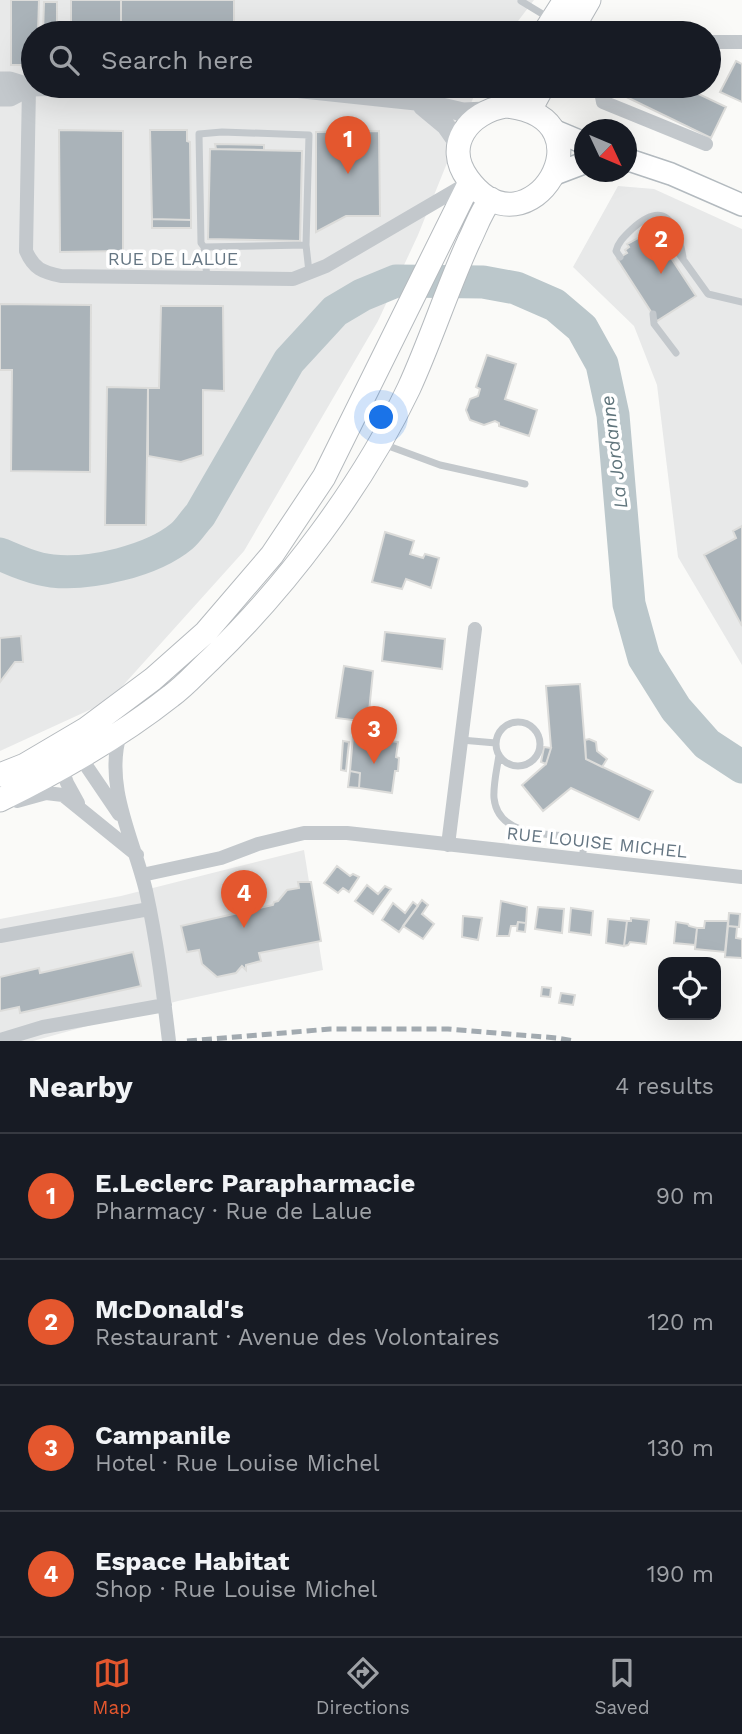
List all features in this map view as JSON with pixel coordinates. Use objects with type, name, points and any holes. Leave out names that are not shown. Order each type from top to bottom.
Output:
[{"type":"main road","points":[[563,21],[565,0]]},
{"type":"main road","points":[[571,21],[589,0]]},
{"type":"main road","points":[[530,110],[536,98]]},
{"type":"main road","points":[[502,101],[530,110],[553,130],[559,151],[559,166],[542,191],[533,199],[510,205],[491,199],[470,182],[463,171],[460,146],[466,126],[502,101]]},
{"type":"main road","points":[[553,130],[574,139]]},
{"type":"main road","points":[[637,163],[671,174],[742,205]]},
{"type":"main road","points":[[555,174],[574,167]]},
{"type":"main road","points":[[0,775],[25,765],[86,729],[153,679],[206,632],[272,555],[324,477],[470,182]]},
{"type":"main road","points":[[0,800],[120,734],[174,694],[230,640],[272,594],[357,481],[379,443],[432,336],[450,285],[491,199]]},
{"type":"main road","points":[[25,765],[70,761],[141,702],[203,644],[206,632]]},
{"type":"street","points":[[721,42],[742,42]]},
{"type":"street","points":[[0,81],[21,84]]},
{"type":"street","points":[[0,97],[10,97],[21,91]]},
{"type":"street","name":"RUE DE LALUE","points":[[29,98],[26,251],[33,265],[43,272],[61,276],[293,279],[326,266],[470,182]]},
{"type":"street","points":[[398,98],[463,113],[502,101]]},
{"type":"street","points":[[602,98],[603,102],[706,144]]},
{"type":"street","points":[[415,102],[446,126],[460,146]]},
{"type":"street","points":[[448,845],[461,740],[460,699],[475,629]]},
{"type":"street","points":[[120,734],[115,784],[142,875],[162,974],[169,1041]]},
{"type":"street","points":[[70,761],[128,827]]},
{"type":"street","points":[[70,761],[66,783],[82,809]]},
{"type":"street","points":[[0,807],[46,793],[63,795],[137,855]]},
{"type":"street","name":"RUE LOUISE MICHEL","points":[[142,875],[221,858],[258,844],[304,833],[347,833],[742,877]]},
{"type":"street","points":[[0,936],[149,909]]},
{"type":"street","points":[[0,1040],[43,1027],[165,1004]]},
{"type":"lane","points":[[521,1],[548,21]]},
{"type":"lane","points":[[207,278],[204,247],[201,243],[199,134],[222,132],[309,135],[306,245],[309,272]]},
{"type":"lane","points":[[620,257],[616,251],[618,244],[643,219],[654,214],[663,217],[667,237],[708,295],[742,302]]},
{"type":"lane","points":[[204,247],[306,245]]},
{"type":"lane","points":[[653,314],[654,324],[676,353]]},
{"type":"lane","points":[[379,443],[440,465],[525,484]]},
{"type":"lane","points":[[499,755],[508,764],[520,766],[532,762],[540,751],[540,739],[534,728],[523,722],[510,723],[500,731],[496,743],[499,755],[494,797],[496,811],[503,822],[516,828],[584,837],[582,859]]},
{"type":"lane","points":[[461,740],[496,743]]},
{"type":"shaded area","points":[[0,0],[534,0],[518,21],[21,21],[21,98],[473,98],[418,235],[378,321],[244,551],[109,701],[0,751]]},
{"type":"shaded area","points":[[618,186],[654,189],[742,229],[742,665],[678,557],[657,385],[634,326],[573,267]]},
{"type":"shaded area","points":[[304,850],[323,970],[178,1001],[33,1041],[0,1041],[0,919],[121,896]]},
{"type":"building","points":[[11,0],[39,0],[38,21],[21,21],[21,65],[11,65]]},
{"type":"building","points":[[71,0],[121,0],[121,21],[71,21]]},
{"type":"building","points":[[121,0],[234,0],[234,21],[121,21]]},
{"type":"building","points":[[44,2],[57,2],[57,21],[43,21]]},
{"type":"building","points":[[736,61],[742,64],[742,102],[721,90]]},
{"type":"building","points":[[628,98],[707,98],[726,107],[711,138]]},
{"type":"building","points":[[59,130],[123,131],[123,251],[60,252]]},
{"type":"building","points":[[150,130],[187,130],[187,141],[190,142],[191,220],[152,219]]},
{"type":"building","points":[[379,131],[380,216],[346,216],[316,232],[316,132]]},
{"type":"building","points":[[215,144],[264,145],[264,150],[216,149]]},
{"type":"building","points":[[210,149],[302,151],[300,241],[208,239]]},
{"type":"building","points":[[152,219],[191,220],[191,228],[152,228]]},
{"type":"building","points":[[647,233],[651,239],[656,235],[696,296],[657,321],[617,259],[627,253],[627,244]]},
{"type":"building","points":[[0,304],[91,305],[90,472],[11,471],[12,370],[0,370]]},
{"type":"building","points":[[161,306],[223,306],[224,391],[203,390],[203,455],[181,462],[148,456],[148,388],[159,388]]},
{"type":"building","points":[[487,355],[516,364],[505,399],[537,410],[529,436],[499,426],[495,421],[484,425],[470,420],[466,410],[470,399],[478,396],[480,389],[476,387]]},
{"type":"building","points":[[107,387],[148,388],[146,525],[105,525]]},
{"type":"building","points":[[742,526],[742,626],[704,555],[736,538],[733,531]]},
{"type":"building","points":[[385,532],[414,541],[410,554],[423,558],[425,554],[439,558],[431,588],[406,579],[402,589],[372,582]]},
{"type":"building","points":[[385,632],[445,639],[442,669],[382,661]]},
{"type":"building","points":[[21,636],[23,662],[15,662],[0,682],[0,638]]},
{"type":"building","points":[[344,666],[373,671],[368,722],[336,718]]},
{"type":"building","points":[[580,684],[586,759],[653,791],[639,820],[571,788],[543,811],[522,785],[546,764],[551,748],[546,686]]},
{"type":"building","points":[[353,736],[398,742],[398,771],[395,771],[392,793],[359,788],[360,773],[350,771]]},
{"type":"building","points":[[585,740],[596,742],[597,751],[607,759],[602,767],[586,759]]},
{"type":"building","points":[[343,741],[349,742],[346,771],[341,770]]},
{"type":"building","points":[[544,747],[551,748],[546,764],[541,762]]},
{"type":"building","points":[[350,771],[360,773],[359,788],[348,787]]},
{"type":"building","points":[[337,866],[350,876],[353,874],[359,877],[349,892],[343,888],[338,893],[324,883]]},
{"type":"building","points":[[298,882],[311,882],[321,941],[259,953],[261,961],[246,965],[246,970],[242,966],[236,973],[217,977],[202,964],[199,950],[187,952],[181,926],[273,905],[287,890],[299,888]]},
{"type":"building","points":[[367,885],[378,894],[385,886],[391,889],[373,914],[355,901]]},
{"type":"building","points":[[422,900],[428,905],[422,914],[434,924],[423,939],[403,926]]},
{"type":"building","points":[[501,901],[527,907],[526,923],[518,922],[517,926],[511,926],[509,936],[497,936]]},
{"type":"building","points":[[413,902],[418,906],[399,932],[382,920],[393,903],[405,913]]},
{"type":"building","points":[[538,907],[564,909],[562,933],[535,929]]},
{"type":"building","points":[[571,908],[593,911],[591,935],[569,932]]},
{"type":"building","points":[[729,913],[740,914],[739,927],[728,926]]},
{"type":"building","points":[[463,916],[482,918],[478,940],[462,937]]},
{"type":"building","points":[[631,918],[649,920],[646,944],[630,942],[624,946],[627,921],[631,921]]},
{"type":"building","points":[[608,919],[627,921],[624,946],[606,943]]},
{"type":"building","points":[[705,921],[728,921],[725,952],[695,949],[697,928],[704,928]]},
{"type":"building","points":[[518,922],[526,923],[525,932],[517,931]]},
{"type":"building","points":[[676,922],[697,928],[695,945],[674,943]]},
{"type":"building","points":[[728,926],[737,927],[736,938],[742,939],[742,958],[725,957]]},
{"type":"building","points":[[133,952],[141,986],[20,1013],[19,1007],[0,1011],[0,977],[39,968],[40,973]]},
{"type":"building","points":[[542,987],[551,988],[550,997],[541,996]]},
{"type":"building","points":[[561,993],[575,995],[573,1005],[559,1003]]},
{"type":"waterway","name":"La Jordanne","points":[[0,554],[39,568],[68,572],[102,568],[155,553],[182,536],[200,515],[289,361],[335,311],[362,295],[396,281],[483,282],[516,288],[555,305],[582,328],[602,364],[613,415],[629,604],[644,658],[676,709],[707,744],[742,767]]},
{"type":"railway","points":[[187,1041],[330,1029],[448,1029],[574,1041]]},
{"type":"place","name":"E.Leclerc Parapharmacie","points":[[348,174]]},
{"type":"place","name":"McDonald's","points":[[661,274]]},
{"type":"place","name":"Campanile","points":[[374,764]]},
{"type":"place","name":"Espace Habitat","points":[[244,928]]}]
